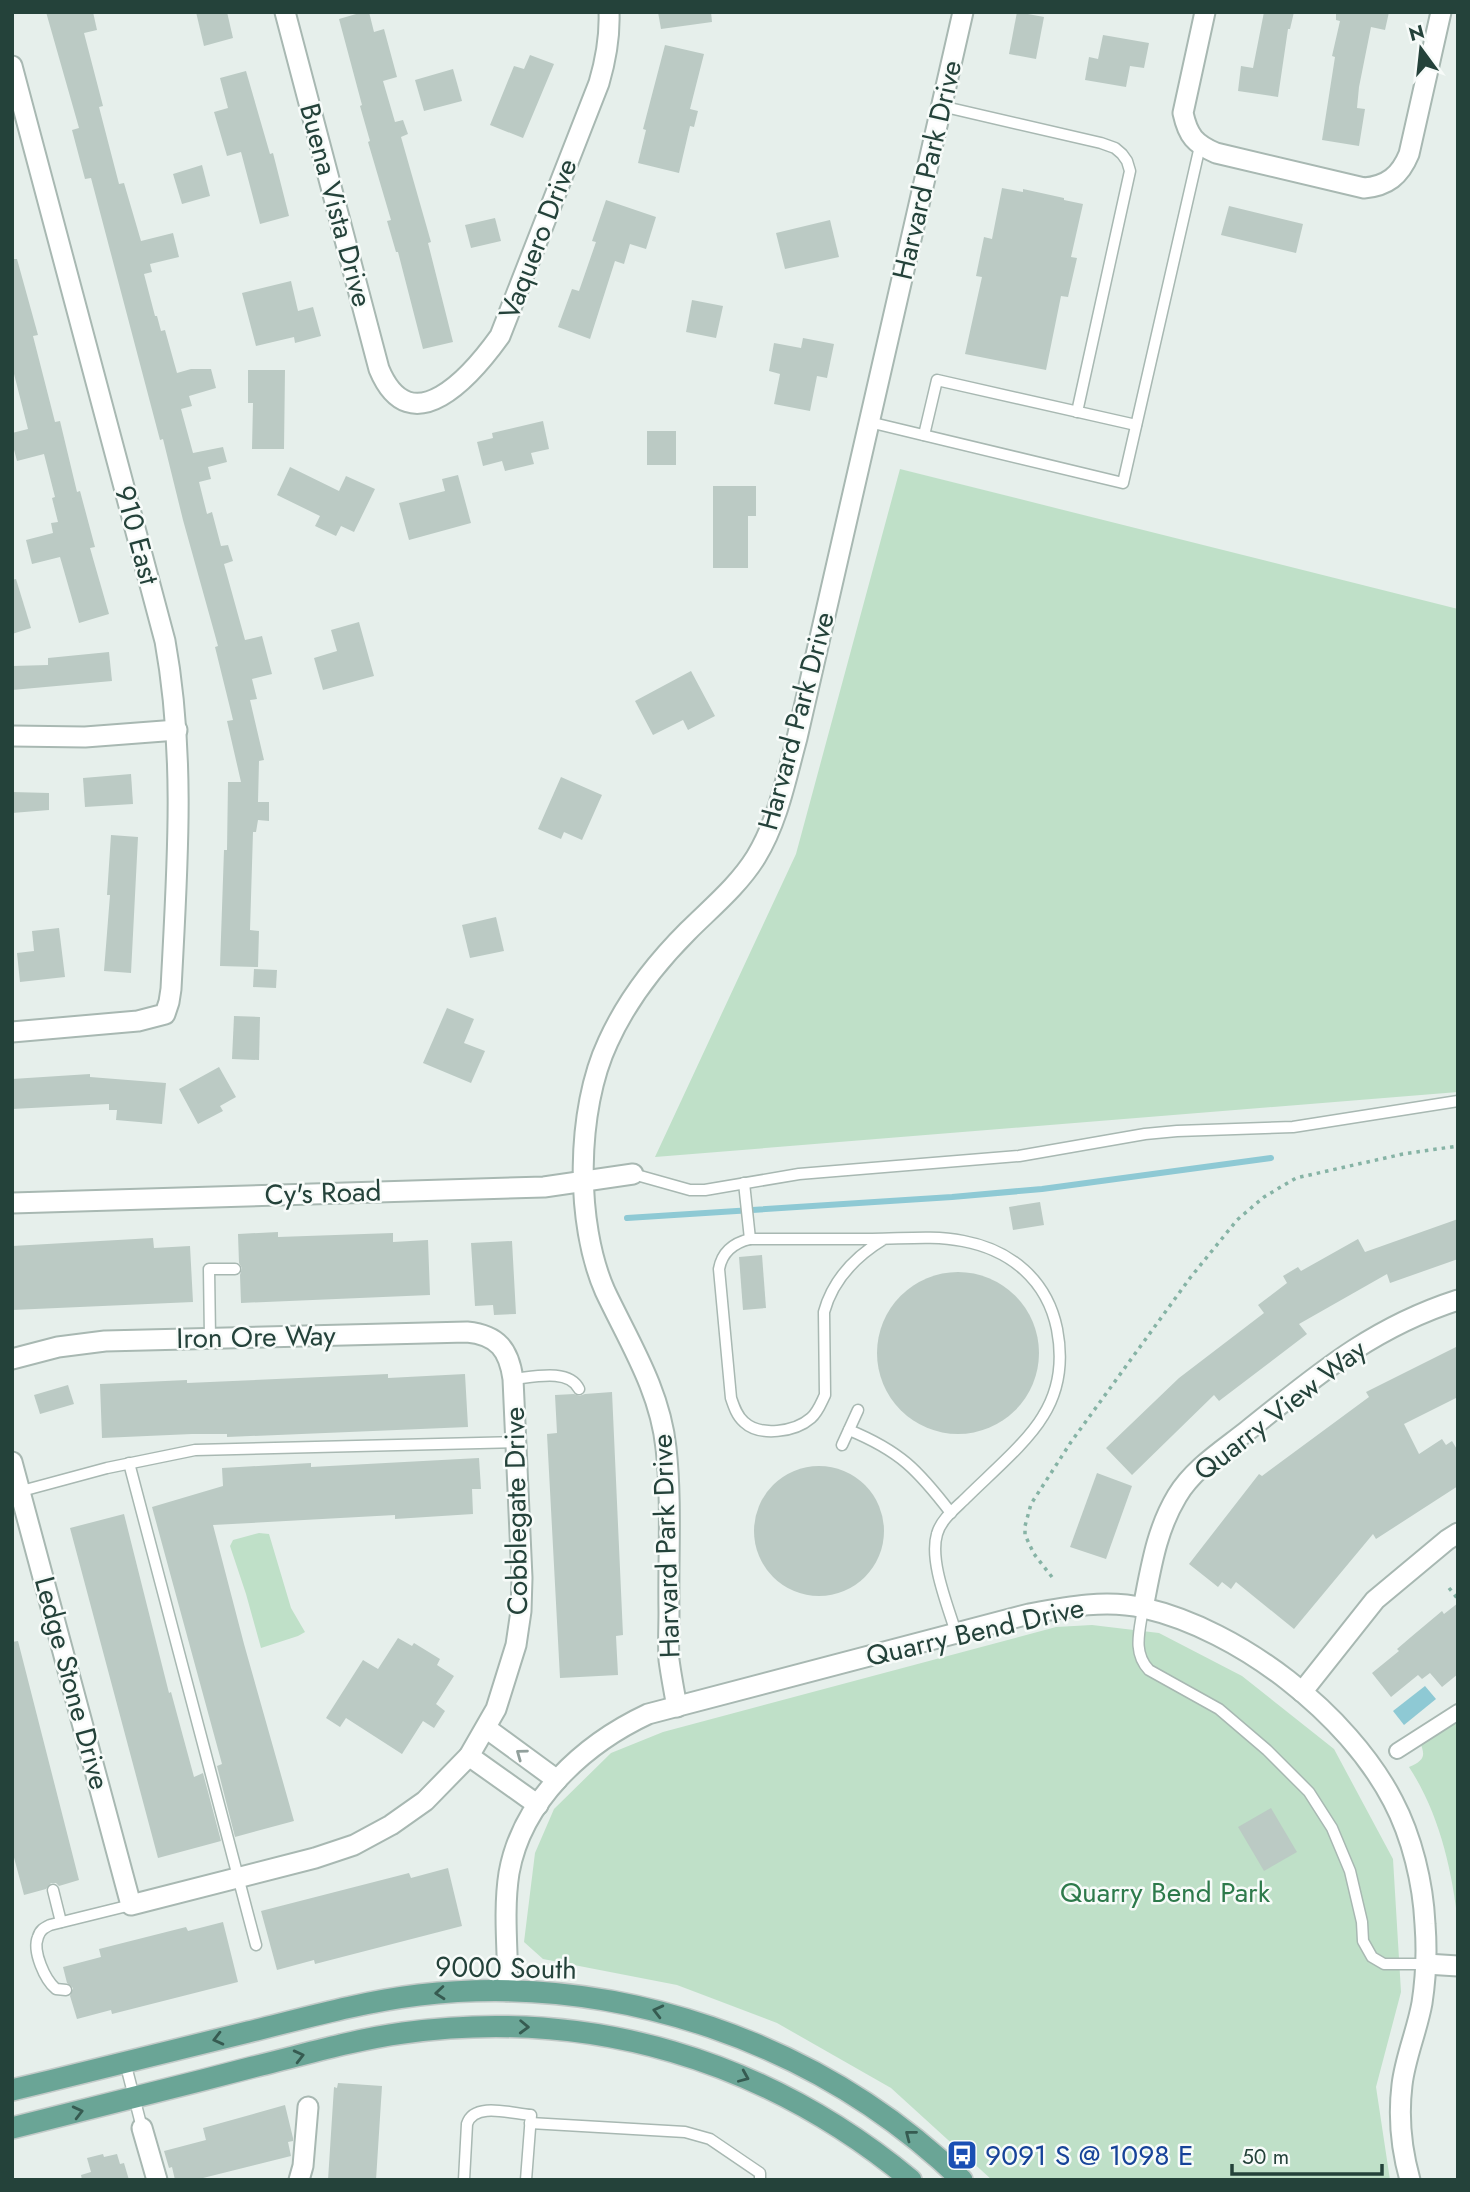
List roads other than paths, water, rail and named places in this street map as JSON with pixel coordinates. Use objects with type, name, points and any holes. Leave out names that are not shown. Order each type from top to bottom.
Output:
[{"type":"main road","name":"9000 South","points":[[12,2090],[384,2000],[454,1992],[559,1994],[631,2005],[691,2020],[794,2061],[861,2099],[922,2144],[962,2180]]},
{"type":"main road","name":"9000 South","points":[[12,2128],[359,2041],[402,2033],[489,2026],[562,2029],[633,2040],[743,2076],[836,2126],[866,2145],[911,2180]]},
{"type":"street","name":"Buena Vista Drive","points":[[285,12],[379,369],[393,395]]},
{"type":"street","name":"Vaquero Drive","points":[[393,395],[407,402],[434,401],[481,363],[500,336],[599,83],[606,57],[609,12]]},
{"type":"street","name":"Harvard Park Drive","points":[[677,1707],[669,1659],[666,1446],[657,1405],[643,1367],[605,1289],[594,1256],[586,1222],[585,1127],[593,1084],[606,1044],[627,1005],[655,966],[724,896],[755,858],[777,814],[797,738],[963,12]]},
{"type":"street","points":[[1205,12],[1183,113],[1191,136],[1200,146],[1216,153],[1352,187],[1377,187],[1388,183],[1404,166],[1441,12]]},
{"type":"street","name":"910 East","points":[[12,66],[165,641],[173,684],[179,779],[171,989],[164,1014],[138,1021],[12,1032]]},
{"type":"street","points":[[12,736],[85,737],[177,730]]},
{"type":"street","name":"Cy's Road","points":[[12,1203],[544,1187],[633,1174]]},
{"type":"street","name":"Quarry View Way","points":[[1143,1608],[1156,1542],[1178,1493],[1195,1473],[1312,1378],[1360,1344],[1411,1317],[1458,1300]]},
{"type":"street","name":"Iron Ore Way","points":[[12,1359],[81,1342],[210,1338],[467,1332],[489,1337],[499,1344]]},
{"type":"street","name":"Cobblegate Drive","points":[[131,1905],[315,1858],[354,1844],[391,1825],[425,1801],[469,1756],[496,1709],[516,1645],[521,1611],[522,1578],[513,1379],[509,1356],[499,1344]]},
{"type":"street","name":"Ledge Stone Drive","points":[[12,1462],[16,1493],[131,1905]]},
{"type":"street","points":[[1302,1692],[1375,1600],[1458,1533]]},
{"type":"street","name":"Quarry Bend Drive","points":[[508,1991],[509,1873],[525,1826],[557,1780],[577,1759],[622,1726],[648,1714],[1064,1607],[1102,1604],[1143,1608],[1200,1626],[1253,1656],[1302,1692],[1338,1724],[1370,1762],[1394,1802],[1410,1842],[1420,1883],[1425,1923],[1426,1964],[1422,2004],[1402,2082],[1399,2122],[1410,2180]]},
{"type":"street","points":[[1397,1751],[1458,1712]]},
{"type":"street","points":[[486,1728],[557,1780]]},
{"type":"street","points":[[469,1756],[538,1805]]},
{"type":"street","points":[[1426,1964],[1458,1966]]},
{"type":"street","points":[[299,2180],[303,2166],[308,2107]]},
{"type":"street","points":[[142,2128],[157,2180]]},
{"type":"lane","points":[[942,106],[1101,143],[1115,148],[1128,161],[1130,171],[1120,222],[1077,412]]},
{"type":"lane","points":[[868,422],[1123,483],[1200,146]]},
{"type":"lane","points":[[924,435],[937,380],[1136,425]]},
{"type":"lane","points":[[633,1174],[690,1190],[705,1190],[799,1174],[1019,1156],[1145,1134],[1293,1127],[1458,1101]]},
{"type":"lane","points":[[744,1183],[750,1239]]},
{"type":"lane","points":[[884,1239],[864,1251],[848,1266],[826,1304],[825,1395],[812,1418],[801,1425],[774,1430],[753,1428],[745,1423],[735,1410],[731,1398],[719,1269],[720,1260],[736,1244],[750,1239],[884,1239],[962,1241],[997,1252],[1026,1270],[1046,1296],[1055,1319],[1060,1347],[1060,1373],[1055,1393],[1042,1418],[951,1513],[937,1534],[937,1567],[956,1633]]},
{"type":"lane","points":[[210,1338],[209,1269],[235,1269]]},
{"type":"lane","points":[[513,1379],[566,1377],[575,1381],[579,1389]]},
{"type":"lane","points":[[842,1445],[858,1410]]},
{"type":"lane","points":[[849,1430],[887,1448],[911,1465],[951,1513]]},
{"type":"lane","points":[[16,1493],[129,1463],[195,1450],[517,1442]]},
{"type":"lane","points":[[129,1463],[256,1945]]},
{"type":"lane","points":[[1143,1608],[1138,1651],[1142,1663],[1149,1671],[1219,1709],[1267,1750],[1308,1791],[1332,1828],[1350,1871],[1362,1922],[1363,1941],[1373,1957],[1384,1964],[1426,1964]]},
{"type":"lane","points":[[53,1890],[61,1922]]},
{"type":"lane","points":[[66,1990],[56,1989],[46,1979],[37,1942],[42,1929],[131,1905]]},
{"type":"lane","points":[[125,2062],[142,2128]]},
{"type":"lane","points":[[464,2180],[469,2118],[484,2110],[531,2115],[526,2180]]},
{"type":"lane","points":[[530,2123],[685,2133],[710,2139],[760,2173],[760,2180]]},
{"type":"water","points":[[1425,1686],[1436,1699],[1404,1725],[1393,1711]]},
{"type":"waterway","points":[[627,1218],[1042,1189],[1271,1158]]},
{"type":"place","name":"9091 S @ 1098 E","points":[[962,2155]]},
{"type":"park label","name":"Quarry Bend Park","points":[[1165,1892]]}]
